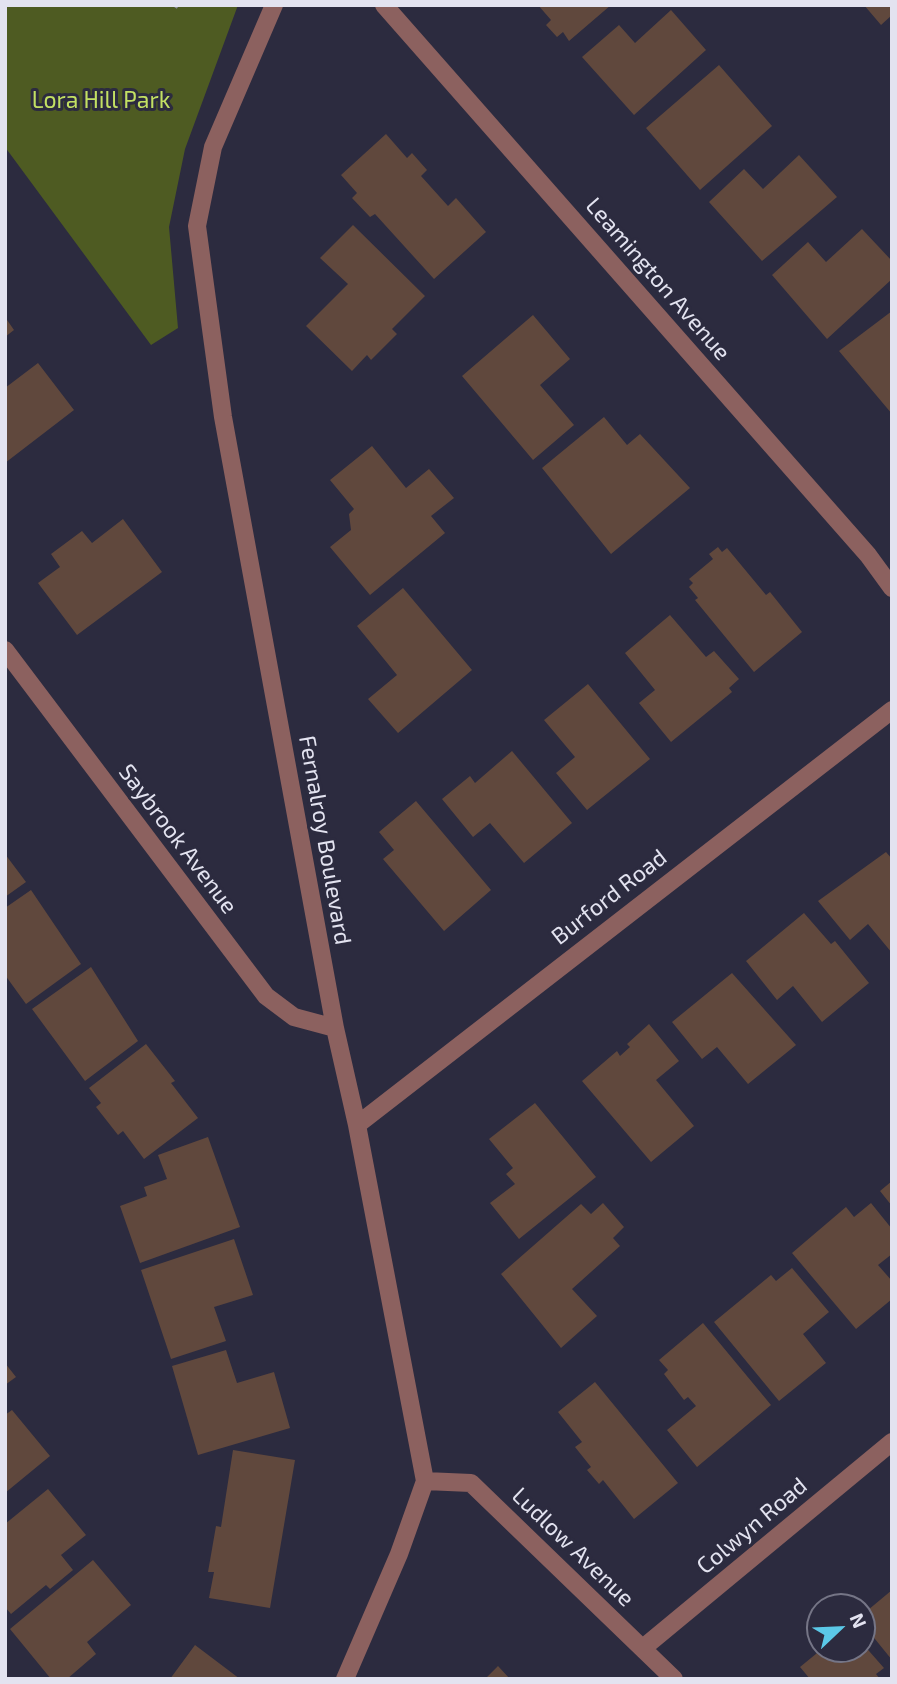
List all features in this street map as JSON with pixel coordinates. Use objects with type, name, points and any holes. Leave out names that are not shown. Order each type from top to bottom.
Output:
[{"type":"street","name":"Fernalroy Boulevard","points":[[274,5],[213,147],[197,226],[223,417],[335,1028],[357,1125],[425,1481],[400,1554],[345,1679]]},
{"type":"street","name":"Leamington Avenue","points":[[384,5],[868,555],[892,588]]},
{"type":"street","name":"Saybrook Avenue","points":[[5,650],[266,996],[295,1017],[335,1028]]},
{"type":"street","name":"Burford Road","points":[[357,1125],[892,710]]},
{"type":"street","name":"Colwyn Road","points":[[643,1648],[892,1442]]},
{"type":"street","name":"Ludlow Avenue","points":[[425,1481],[471,1483],[674,1679]]},
{"type":"green space","name":"Lora Hill Park","points":[[5,5],[238,5],[185,149],[169,227],[178,328],[151,345],[5,147]]},
{"type":"building","points":[[538,5],[611,5],[569,41],[563,32],[557,37],[546,25],[551,20]]},
{"type":"building","points":[[864,5],[892,5],[892,15],[881,25]]},
{"type":"building","points":[[671,10],[706,50],[634,115],[582,57],[619,25],[635,43]]},
{"type":"building","points":[[719,65],[772,126],[700,190],[646,128]]},
{"type":"building","points":[[386,134],[407,158],[412,153],[427,170],[421,176],[448,206],[456,198],[486,232],[434,279],[375,214],[370,217],[352,198],[357,193],[341,175]]},
{"type":"building","points":[[799,155],[837,197],[762,261],[709,202],[744,169],[763,189]]},
{"type":"building","points":[[353,225],[425,296],[392,329],[397,334],[371,360],[367,355],[352,371],[306,326],[348,284],[320,258]]},
{"type":"building","points":[[862,229],[892,261],[892,279],[827,339],[772,275],[808,242],[826,262]]},
{"type":"building","points":[[892,311],[892,414],[839,351]]},
{"type":"building","points":[[533,315],[570,359],[540,385],[574,425],[533,460],[462,376]]},
{"type":"building","points":[[5,317],[14,330],[5,337]]},
{"type":"building","points":[[38,363],[74,410],[5,463],[5,388]]},
{"type":"building","points":[[604,417],[627,445],[640,434],[690,488],[611,554],[542,468]]},
{"type":"building","points":[[372,446],[406,488],[429,469],[454,498],[431,516],[445,533],[370,595],[330,547],[351,530],[349,514],[354,509],[330,480]]},
{"type":"building","points":[[123,519],[162,572],[77,635],[38,583],[60,567],[51,554],[82,531],[92,543]]},
{"type":"building","points":[[718,547],[722,552],[727,548],[766,595],[770,592],[802,632],[754,672],[695,600],[698,598],[689,587],[693,583],[689,579],[713,559],[709,554]]},
{"type":"building","points":[[403,588],[472,670],[398,733],[368,699],[397,675],[357,626]]},
{"type":"building","points":[[670,615],[706,657],[714,651],[739,679],[729,688],[732,692],[671,742],[639,703],[655,690],[625,653]]},
{"type":"building","points":[[588,684],[650,759],[587,810],[556,773],[575,757],[544,720]]},
{"type":"building","points":[[512,751],[572,823],[524,863],[490,823],[473,837],[442,799],[470,776],[475,783]]},
{"type":"building","points":[[416,801],[491,890],[444,931],[383,859],[394,850],[379,832]]},
{"type":"building","points":[[886,852],[892,859],[892,953],[868,924],[850,940],[818,901]]},
{"type":"building","points":[[5,854],[26,882],[5,897]]},
{"type":"building","points":[[31,890],[81,964],[26,1004],[5,975],[5,908]]},
{"type":"building","points":[[804,913],[831,944],[835,941],[869,983],[822,1022],[793,986],[777,1000],[746,961]]},
{"type":"building","points":[[91,967],[138,1041],[85,1081],[32,1009]]},
{"type":"building","points":[[732,973],[796,1045],[748,1084],[717,1047],[702,1059],[672,1022]]},
{"type":"building","points":[[649,1024],[679,1061],[656,1080],[694,1126],[651,1162],[582,1081],[617,1051],[620,1056],[630,1047],[627,1044]]},
{"type":"building","points":[[146,1044],[175,1081],[171,1083],[198,1118],[144,1159],[123,1131],[118,1135],[96,1107],[101,1103],[89,1088]]},
{"type":"building","points":[[535,1103],[596,1177],[519,1239],[490,1203],[515,1184],[506,1174],[513,1168],[489,1139]]},
{"type":"building","points":[[208,1137],[240,1227],[140,1263],[120,1206],[147,1196],[144,1187],[167,1179],[158,1155]]},
{"type":"building","points":[[892,1181],[892,1206],[880,1191]]},
{"type":"building","points":[[603,1203],[624,1227],[613,1238],[620,1246],[572,1289],[597,1316],[561,1348],[501,1274],[581,1204],[591,1214]]},
{"type":"building","points":[[871,1203],[892,1229],[892,1254],[878,1265],[892,1281],[892,1299],[856,1329],[792,1253],[846,1207],[854,1217]]},
{"type":"building","points":[[234,1239],[253,1295],[214,1307],[226,1341],[171,1359],[141,1270]]},
{"type":"building","points":[[792,1268],[829,1312],[803,1334],[826,1363],[779,1401],[714,1322],[771,1275],[776,1281]]},
{"type":"building","points":[[703,1323],[771,1405],[697,1467],[667,1430],[696,1406],[688,1397],[684,1400],[664,1374],[668,1370],[659,1360]]},
{"type":"building","points":[[226,1350],[237,1383],[274,1372],[290,1428],[198,1455],[172,1366]]},
{"type":"building","points":[[5,1363],[16,1377],[5,1385]]},
{"type":"building","points":[[595,1382],[678,1483],[634,1519],[603,1480],[599,1484],[587,1470],[591,1467],[575,1447],[582,1442],[558,1412]]},
{"type":"building","points":[[12,1410],[50,1456],[5,1493],[5,1415]]},
{"type":"building","points":[[233,1450],[295,1460],[270,1608],[209,1598],[214,1572],[208,1572],[216,1526],[221,1527]]},
{"type":"building","points":[[48,1489],[86,1535],[61,1555],[73,1570],[50,1589],[46,1585],[11,1614],[5,1607],[5,1524]]},
{"type":"building","points":[[93,1560],[131,1605],[87,1642],[96,1654],[67,1679],[51,1679],[10,1629]]},
{"type":"building","points":[[892,1590],[892,1660],[876,1640],[876,1603]]},
{"type":"building","points":[[195,1645],[240,1679],[170,1679]]},
{"type":"building","points":[[876,1659],[884,1668],[876,1674],[880,1679],[810,1679],[800,1667],[806,1662],[876,1663]]},
{"type":"building","points":[[498,1666],[510,1679],[485,1679]]}]
